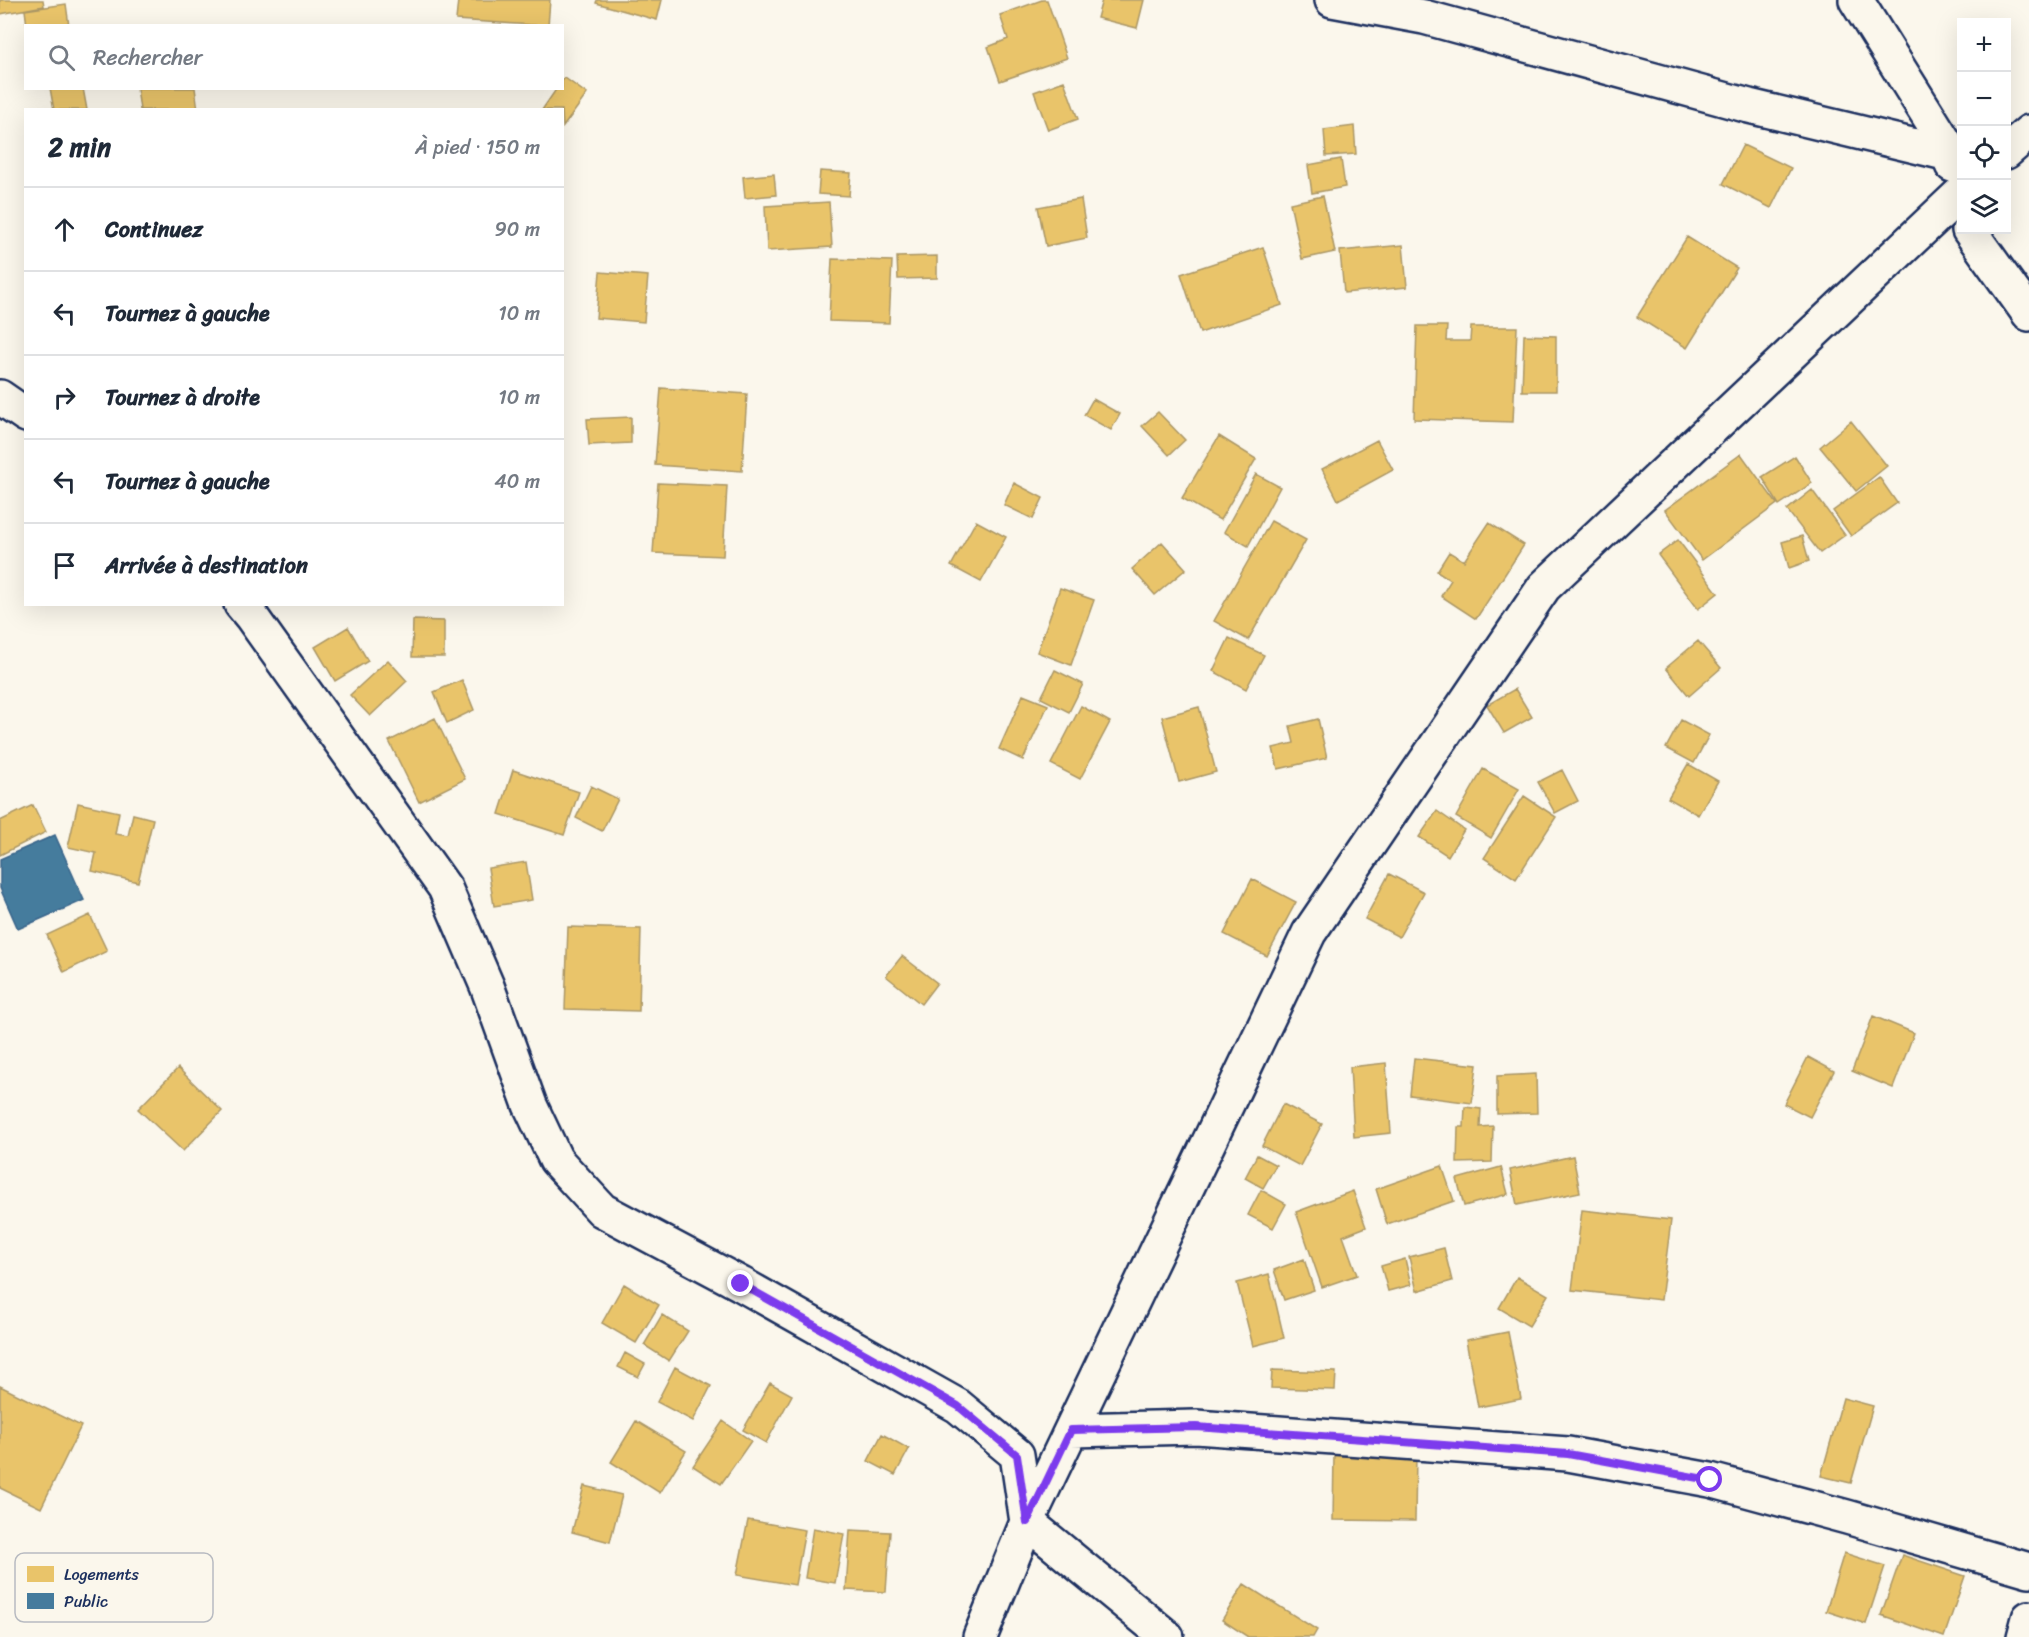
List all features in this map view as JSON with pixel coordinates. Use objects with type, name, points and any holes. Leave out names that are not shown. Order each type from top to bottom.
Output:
[{"type":"street","points":[[1332,0],[1424,17],[1749,106],[1953,155]]},
{"type":"street","points":[[1856,0],[1953,155],[1957,195]]},
{"type":"street","points":[[2011,148],[2029,132]]},
{"type":"street","points":[[980,1637],[1027,1522],[1309,933],[1544,586],[1957,206]]},
{"type":"street","points":[[1972,234],[2029,314]]},
{"type":"street","points":[[0,397],[24,414]]},
{"type":"street","points":[[242,606],[445,888],[487,986],[530,1105],[556,1160],[602,1210],[741,1284],[958,1406],[1017,1455],[1027,1522],[1167,1637]]},
{"type":"street","points":[[1071,1430],[1196,1427],[1568,1454],[1710,1480],[2029,1570]]},
{"type":"street","points":[[2024,1637],[2029,1618]]},
{"type":"building: Logements","points":[[0,0],[43,0],[44,6],[0,14]]},
{"type":"building: Logements","points":[[458,0],[550,0],[548,24],[456,20]]},
{"type":"building: Logements","points":[[597,0],[662,0],[657,20],[596,3]]},
{"type":"building: Logements","points":[[1047,0],[1067,58],[1000,81],[988,47],[1008,39],[1000,15]]},
{"type":"building: Logements","points":[[1102,0],[1144,0],[1137,28],[1097,18]]},
{"type":"building: Logements","points":[[66,4],[69,24],[27,24],[25,10]]},
{"type":"building: Logements","points":[[564,79],[587,94],[564,126],[564,108],[543,108],[556,90],[564,90]]},
{"type":"building: Logements","points":[[1064,81],[1078,119],[1048,130],[1034,92]]},
{"type":"building: Logements","points":[[50,90],[83,90],[87,108],[54,108]]},
{"type":"building: Logements","points":[[137,90],[195,90],[198,108],[140,108]]},
{"type":"building: Logements","points":[[1354,126],[1356,154],[1326,156],[1324,130]]},
{"type":"building: Logements","points":[[1743,145],[1791,168],[1771,208],[1723,184]]},
{"type":"building: Logements","points":[[1341,159],[1345,187],[1312,193],[1308,165]]},
{"type":"building: Logements","points":[[820,171],[851,173],[849,196],[818,194]]},
{"type":"building: Logements","points":[[774,174],[776,195],[745,198],[743,177]]},
{"type":"building: Logements","points":[[1323,196],[1335,252],[1302,259],[1290,203]]},
{"type":"building: Logements","points":[[1081,199],[1087,238],[1046,246],[1038,207]]},
{"type":"building: Logements","points":[[829,202],[832,247],[767,251],[765,206]]},
{"type":"building: Logements","points":[[1687,237],[1737,268],[1687,348],[1637,317]]},
{"type":"building: Logements","points":[[1403,245],[1407,287],[1344,293],[1340,251]]},
{"type":"building: Logements","points":[[1263,247],[1282,305],[1200,333],[1181,274]]},
{"type":"building: Logements","points":[[937,256],[937,278],[898,279],[897,257]]},
{"type":"building: Logements","points":[[832,259],[892,261],[889,323],[829,321]]},
{"type":"building: Logements","points":[[600,272],[648,276],[644,322],[596,318]]},
{"type":"building: Logements","points":[[1417,326],[1447,326],[1446,341],[1470,341],[1471,327],[1517,327],[1513,422],[1414,419]]},
{"type":"building: Logements","points":[[1524,335],[1556,336],[1556,391],[1522,391]]},
{"type":"building: Logements","points":[[661,388],[747,394],[742,471],[655,465]]},
{"type":"building: Logements","points":[[1093,399],[1120,414],[1111,430],[1084,415]]},
{"type":"building: Logements","points":[[1158,412],[1185,440],[1169,455],[1142,426]]},
{"type":"building: Logements","points":[[631,417],[631,443],[589,445],[587,419]]},
{"type":"building: Logements","points":[[1851,421],[1887,466],[1856,491],[1820,447]]},
{"type":"building: Logements","points":[[1219,436],[1256,459],[1220,520],[1182,498]]},
{"type":"building: Logements","points":[[1377,440],[1393,470],[1338,500],[1322,469]]},
{"type":"building: Logements","points":[[1741,454],[1777,504],[1702,560],[1665,510]]},
{"type":"building: Logements","points":[[1795,456],[1812,483],[1779,505],[1762,477]]},
{"type":"building: Logements","points":[[1256,474],[1280,487],[1248,546],[1224,532]]},
{"type":"building: Logements","points":[[1879,477],[1897,503],[1851,536],[1833,511]]},
{"type":"building: Logements","points":[[658,483],[727,486],[723,556],[653,553]]},
{"type":"building: Logements","points":[[1014,483],[1043,498],[1033,519],[1004,505]]},
{"type":"building: Logements","points":[[1812,490],[1845,535],[1820,553],[1787,510]]},
{"type":"building: Logements","points":[[976,521],[1006,537],[981,582],[951,566]]},
{"type":"building: Logements","points":[[1271,521],[1306,540],[1248,640],[1214,621]]},
{"type":"building: Logements","points":[[1489,523],[1524,545],[1476,619],[1441,596],[1451,580],[1437,571],[1449,552],[1464,561]]},
{"type":"building: Logements","points":[[1802,536],[1809,561],[1789,568],[1782,542]]},
{"type":"building: Logements","points":[[1678,540],[1718,593],[1698,609],[1658,555]]},
{"type":"building: Logements","points":[[1162,542],[1186,569],[1155,595],[1132,569]]},
{"type":"building: Logements","points":[[1060,588],[1094,600],[1071,665],[1037,652]]},
{"type":"building: Logements","points":[[413,620],[444,621],[444,657],[412,657]]},
{"type":"building: Logements","points":[[348,627],[368,661],[335,681],[315,647]]},
{"type":"building: Logements","points":[[1229,638],[1264,655],[1246,689],[1213,671]]},
{"type":"building: Logements","points":[[1698,641],[1721,668],[1689,696],[1666,668]]},
{"type":"building: Logements","points":[[388,660],[407,681],[370,716],[350,695]]},
{"type":"building: Logements","points":[[1055,670],[1083,684],[1069,712],[1041,698]]},
{"type":"building: Logements","points":[[462,680],[474,710],[447,723],[434,692]]},
{"type":"building: Logements","points":[[1515,689],[1532,717],[1504,733],[1487,705]]},
{"type":"building: Logements","points":[[1023,695],[1048,705],[1023,760],[999,749]]},
{"type":"building: Logements","points":[[1081,706],[1110,722],[1080,779],[1051,764]]},
{"type":"building: Logements","points":[[1199,707],[1216,772],[1179,782],[1162,717]]},
{"type":"building: Logements","points":[[435,718],[465,779],[419,802],[389,741]]},
{"type":"building: Logements","points":[[1318,719],[1327,758],[1278,769],[1273,748],[1294,743],[1290,726]]},
{"type":"building: Logements","points":[[1681,720],[1709,735],[1694,763],[1666,748]]},
{"type":"building: Logements","points":[[1688,764],[1718,781],[1698,815],[1668,798]]},
{"type":"building: Logements","points":[[1483,769],[1519,789],[1491,838],[1456,817]]},
{"type":"building: Logements","points":[[513,770],[579,792],[564,835],[499,814]]},
{"type":"building: Logements","points":[[1562,770],[1578,801],[1555,813],[1538,782]]},
{"type":"building: Logements","points":[[591,786],[618,799],[602,831],[576,818]]},
{"type":"building: Logements","points":[[1524,796],[1556,817],[1516,879],[1484,858]]},
{"type":"building: Logements","points":[[78,803],[119,812],[115,834],[128,836],[133,814],[153,819],[138,882],[92,871],[96,853],[68,847]]},
{"type":"building: Logements","points":[[33,805],[46,832],[0,855],[0,821]]},
{"type":"building: Logements","points":[[1437,811],[1464,830],[1448,856],[1419,837]]},
{"type":"building: Logements","points":[[526,862],[532,900],[494,906],[488,868]]},
{"type":"building: Logements","points":[[1389,874],[1424,892],[1399,937],[1365,919]]},
{"type":"building: Logements","points":[[1252,879],[1296,902],[1267,956],[1224,934]]},
{"type":"building: Logements","points":[[90,915],[107,951],[64,972],[47,935]]},
{"type":"building: Logements","points":[[568,927],[641,929],[639,1011],[565,1009]]},
{"type":"building: Logements","points":[[902,956],[937,983],[921,1004],[886,976]]},
{"type":"building: Logements","points":[[1873,1016],[1914,1033],[1893,1088],[1852,1071]]},
{"type":"building: Logements","points":[[1808,1057],[1834,1071],[1810,1117],[1784,1104]]},
{"type":"building: Logements","points":[[1414,1058],[1477,1065],[1472,1103],[1410,1095]]},
{"type":"building: Logements","points":[[1386,1063],[1391,1133],[1354,1137],[1350,1067]]},
{"type":"building: Logements","points":[[178,1068],[222,1111],[183,1151],[138,1109]]},
{"type":"building: Logements","points":[[1536,1074],[1537,1113],[1497,1114],[1497,1076]]},
{"type":"building: Logements","points":[[1283,1104],[1322,1124],[1300,1166],[1262,1146]]},
{"type":"building: Logements","points":[[1465,1107],[1481,1109],[1480,1127],[1493,1126],[1492,1162],[1457,1163],[1458,1127],[1464,1127]]},
{"type":"building: Logements","points":[[1257,1155],[1276,1165],[1263,1188],[1245,1178]]},
{"type":"building: Logements","points":[[1573,1156],[1580,1192],[1517,1205],[1510,1170]]},
{"type":"building: Logements","points":[[1442,1166],[1454,1201],[1387,1224],[1376,1189]]},
{"type":"building: Logements","points":[[1501,1167],[1508,1194],[1464,1206],[1457,1179]]},
{"type":"building: Logements","points":[[1261,1190],[1286,1204],[1273,1228],[1248,1215]]},
{"type":"building: Logements","points":[[1353,1191],[1366,1227],[1343,1236],[1357,1275],[1322,1287],[1296,1212]]},
{"type":"building: Logements","points":[[1582,1210],[1671,1220],[1661,1300],[1572,1290]]},
{"type":"building: Logements","points":[[1444,1248],[1452,1281],[1417,1291],[1409,1257]]},
{"type":"building: Logements","points":[[1304,1259],[1314,1290],[1284,1300],[1274,1270]]},
{"type":"building: Logements","points":[[1405,1259],[1411,1285],[1388,1291],[1381,1266]]},
{"type":"building: Logements","points":[[1269,1274],[1284,1338],[1253,1346],[1237,1283]]},
{"type":"building: Logements","points":[[1517,1277],[1548,1295],[1529,1326],[1499,1308]]},
{"type":"building: Logements","points":[[624,1284],[659,1305],[636,1343],[602,1323]]},
{"type":"building: Logements","points":[[662,1315],[688,1331],[669,1361],[644,1345]]},
{"type":"building: Logements","points":[[1508,1332],[1521,1399],[1478,1407],[1466,1340]]},
{"type":"building: Logements","points":[[625,1353],[645,1364],[638,1377],[618,1367]]},
{"type":"building: Logements","points":[[675,1367],[711,1386],[693,1421],[657,1402]]},
{"type":"building: Logements","points":[[1272,1370],[1336,1372],[1335,1390],[1271,1388]]},
{"type":"building: Logements","points":[[770,1383],[792,1395],[766,1443],[743,1430]]},
{"type":"building: Logements","points":[[0,1386],[81,1426],[41,1508],[0,1488]]},
{"type":"building: Logements","points":[[1843,1398],[1873,1406],[1851,1483],[1821,1476]]},
{"type":"building: Logements","points":[[636,1421],[686,1451],[660,1493],[611,1462]]},
{"type":"building: Logements","points":[[723,1421],[751,1441],[721,1484],[693,1466]]},
{"type":"building: Logements","points":[[882,1434],[909,1449],[895,1475],[868,1461]]},
{"type":"building: Logements","points":[[1334,1454],[1416,1454],[1415,1521],[1333,1520]]},
{"type":"building: Logements","points":[[584,1486],[622,1495],[610,1542],[572,1532]]},
{"type":"building: Logements","points":[[748,1520],[805,1530],[795,1585],[737,1575]]},
{"type":"building: Logements","points":[[813,1528],[844,1534],[835,1583],[805,1578]]},
{"type":"building: Logements","points":[[850,1530],[890,1532],[886,1592],[846,1590]]},
{"type":"building: Logements","points":[[1844,1553],[1885,1566],[1866,1624],[1826,1611]]},
{"type":"building: Logements","points":[[1902,1555],[1965,1576],[1944,1637],[1881,1615]]},
{"type":"building: Logements","points":[[1244,1584],[1317,1630],[1313,1637],[1248,1637],[1222,1620]]},
{"type":"building: Public","points":[[55,835],[84,900],[18,929],[0,888],[0,859]]},
{"type":"route","points":[[741,1284],[958,1406],[1017,1455],[1027,1522],[1071,1430],[1196,1427],[1568,1454],[1710,1480]]}]
